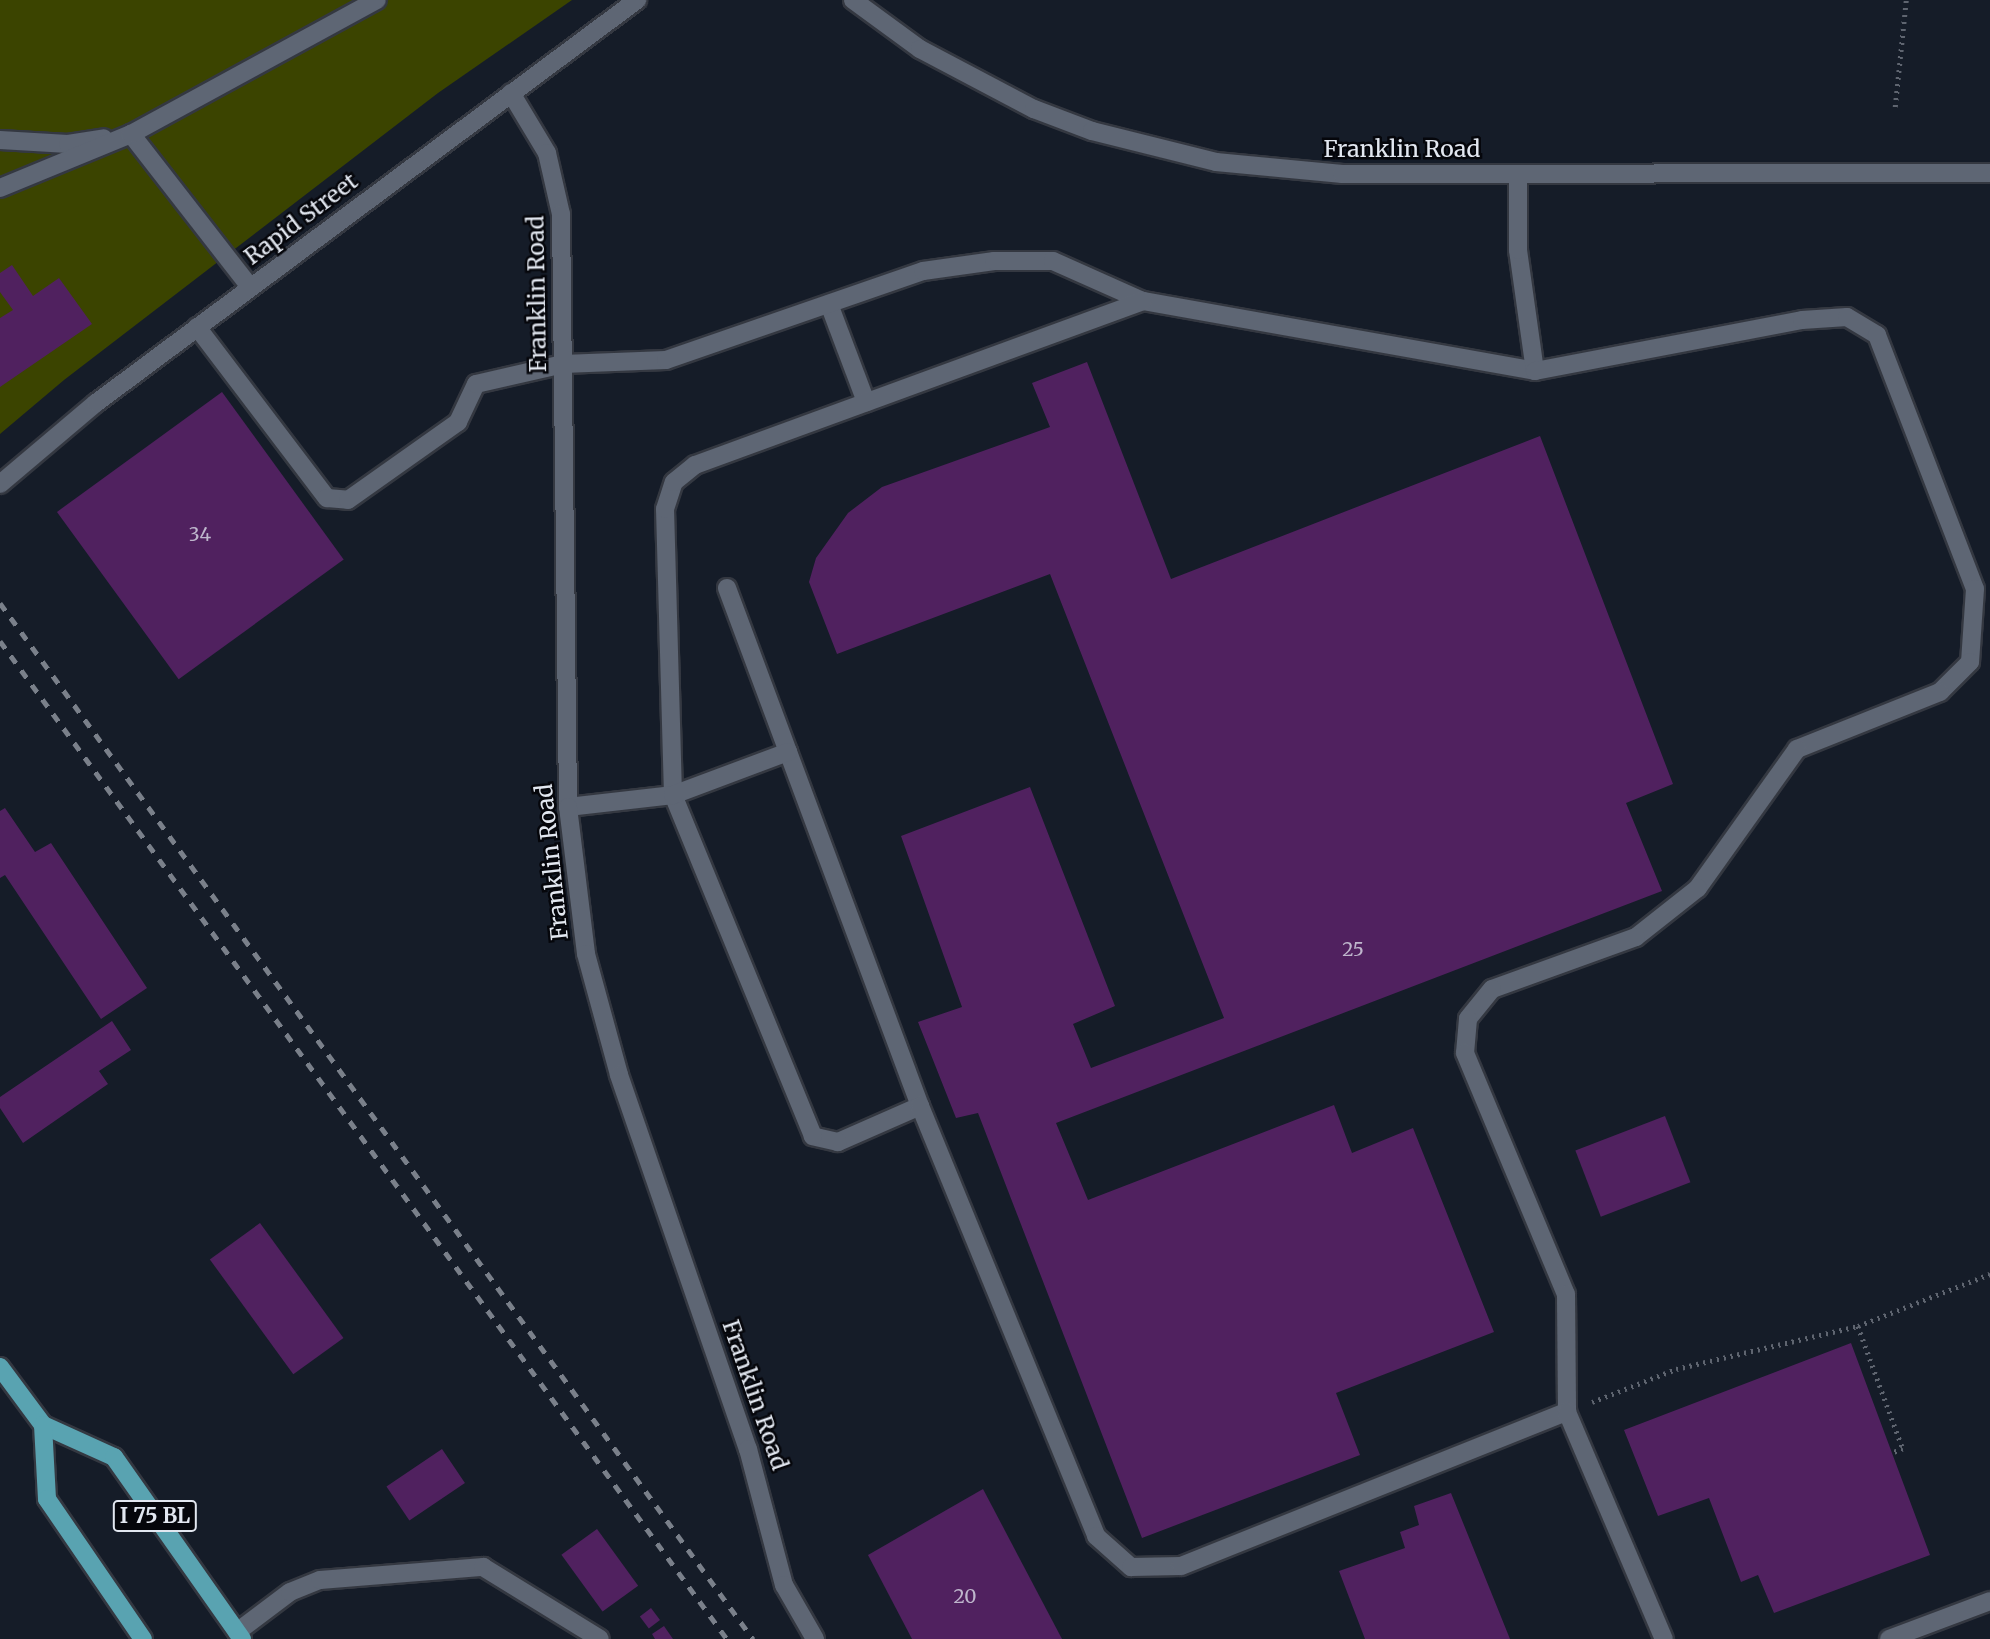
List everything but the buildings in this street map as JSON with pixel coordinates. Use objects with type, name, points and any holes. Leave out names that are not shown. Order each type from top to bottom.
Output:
[{"type":"main road","name":"I 75 BL","points":[[0,1367],[43,1424],[114,1457],[240,1636]]},
{"type":"main road","name":"I 75 BL","points":[[43,1424],[47,1499],[143,1639]]},
{"type":"street","points":[[0,188],[131,134],[377,0]]},
{"type":"street","name":"Rapid Street","points":[[0,484],[49,440],[197,327],[637,0]]},
{"type":"street","name":"Franklin Road","points":[[853,0],[920,49],[976,81],[1092,131],[1154,149],[1278,171],[1518,174],[1990,173]]},
{"type":"street","name":"Franklin Road","points":[[511,93],[547,153],[559,191],[568,807],[577,905],[601,1015],[748,1449],[792,1605],[815,1639]]},
{"type":"street","points":[[0,140],[68,144],[131,134]]},
{"type":"street","points":[[131,134],[250,287]]},
{"type":"street","points":[[1518,174],[1518,250],[1535,371]]},
{"type":"street","points":[[197,327],[327,498],[348,500],[458,422],[476,384],[563,365],[666,360],[923,271],[994,261],[1053,261],[1143,301],[1535,371],[1802,320],[1847,317],[1877,335],[1975,589],[1970,662],[1940,692],[1797,749],[1698,888],[1636,937],[1492,989],[1468,1019],[1465,1053],[1566,1294],[1567,1412],[1664,1639]]},
{"type":"street","points":[[920,1106],[838,1142],[814,1136],[673,795],[665,509],[674,482],[695,465],[1143,301]]},
{"type":"street","points":[[829,304],[866,402]]},
{"type":"street","points":[[727,588],[920,1106],[1096,1536],[1132,1567],[1181,1566],[1567,1412]]},
{"type":"street","points":[[568,807],[673,795],[788,752]]},
{"type":"street","points":[[240,1636],[290,1592],[320,1580],[483,1567],[600,1639]]},
{"type":"street","points":[[1889,1639],[1990,1601]]},
{"type":"path","points":[[1895,107],[1906,0]]},
{"type":"path","points":[[1567,1412],[1676,1369],[1858,1326],[1990,1274]]},
{"type":"path","points":[[1858,1326],[1903,1449],[1892,1453]]},
{"type":"green space","points":[[0,0],[572,0],[438,93],[64,380],[0,434]]},
{"type":"railway","points":[[0,603],[753,1639]]},
{"type":"railway","points":[[0,641],[727,1639]]}]
